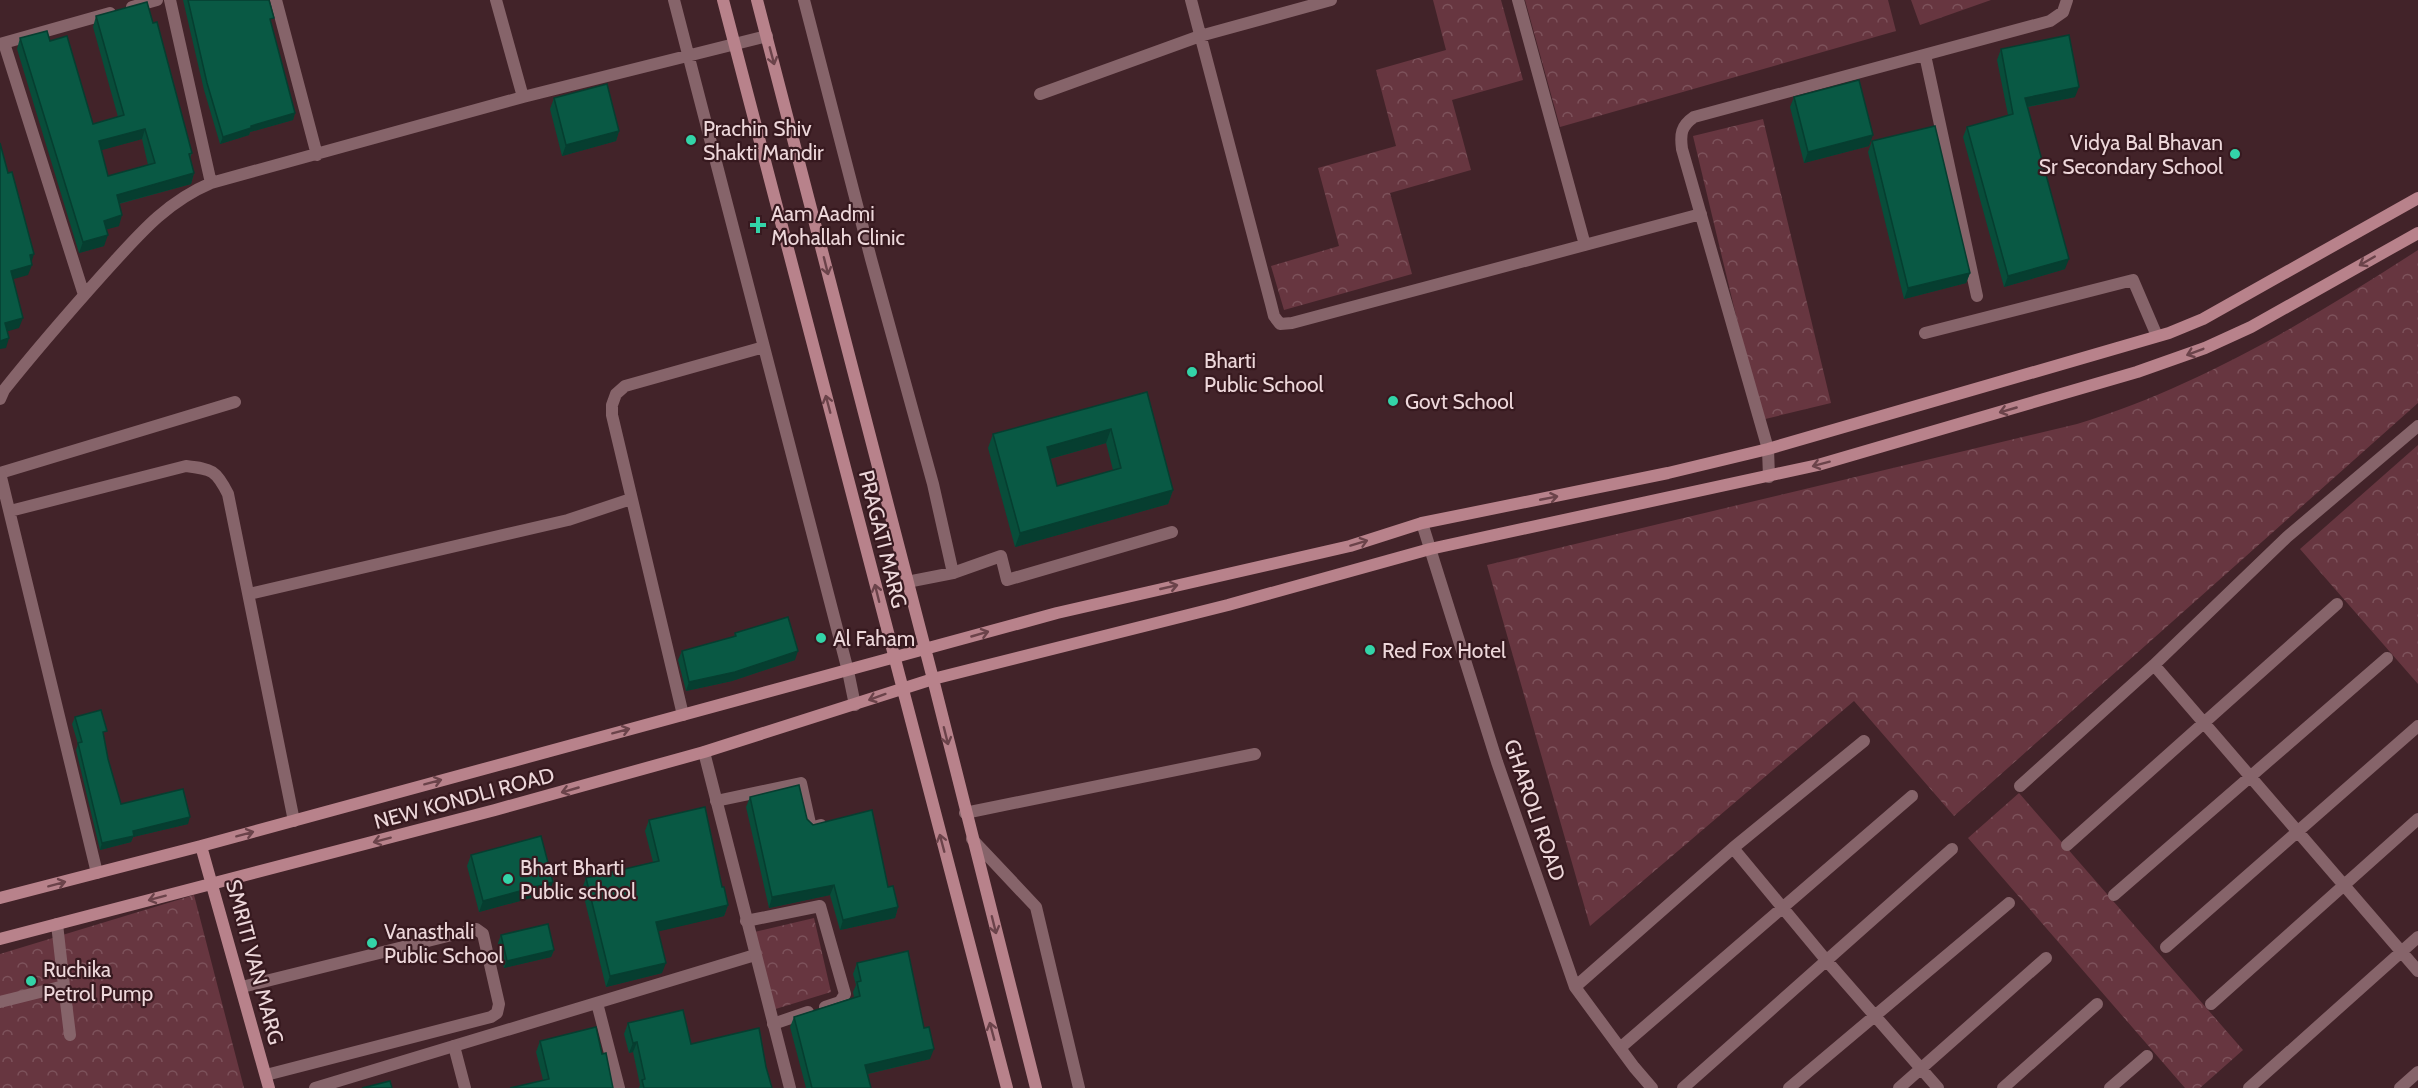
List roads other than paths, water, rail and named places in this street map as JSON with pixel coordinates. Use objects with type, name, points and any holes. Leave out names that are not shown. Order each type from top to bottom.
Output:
[{"type":"street","points":[[84,295],[2,44],[157,0]]},
{"type":"street","points":[[170,0],[211,183]]},
{"type":"street","points":[[276,0],[317,155]]},
{"type":"street","points":[[496,0],[524,97]]},
{"type":"street","points":[[674,0],[855,705]]},
{"type":"street","name":"PRAGATI MARG","points":[[723,0],[1007,1088]]},
{"type":"street","name":"PRAGATI MARG","points":[[757,0],[933,679],[1036,1088]]},
{"type":"street","points":[[804,0],[871,259],[933,484],[953,573]]},
{"type":"street","points":[[1191,0],[1274,316],[1280,324],[1292,323],[1701,214]]},
{"type":"street","points":[[1040,94],[1200,36],[1330,0]]},
{"type":"street","points":[[1518,0],[1585,245]]},
{"type":"street","points":[[1769,477],[1768,449],[1682,149],[1680,134],[1686,123],[1694,117],[2050,21],[2063,12],[2067,0]]},
{"type":"street","points":[[0,399],[4,390],[50,332],[154,219],[188,193],[211,183],[524,97],[767,36]]},
{"type":"street","points":[[1925,55],[1977,296]]},
{"type":"street","name":"NEW KONDLI ROAD","points":[[0,898],[294,821],[1057,613],[1350,546],[1422,523],[1668,473],[1768,449],[2157,336],[2203,320],[2418,198]]},
{"type":"street","name":"NEW KONDLI ROAD","points":[[0,939],[495,810],[704,752],[933,679],[1228,605],[1430,549],[1818,465],[2168,362],[2252,327],[2418,233]]},
{"type":"street","points":[[1925,333],[2133,280],[2157,336]]},
{"type":"street","points":[[683,715],[612,415],[612,405],[616,394],[625,386],[764,347]]},
{"type":"street","points":[[98,873],[0,473],[235,402]]},
{"type":"street","points":[[2020,786],[2154,665],[2287,537],[2418,426]]},
{"type":"street","points":[[10,511],[186,466],[203,468],[219,475],[228,494],[294,821]]},
{"type":"street","points":[[249,594],[568,520],[632,499]]},
{"type":"street","name":"GHAROLI ROAD","points":[[1422,523],[1497,762],[1575,987],[1652,1088]]},
{"type":"street","points":[[907,582],[953,573],[1001,556],[1007,580],[1172,532]]},
{"type":"street","points":[[2067,845],[2337,604]]},
{"type":"street","points":[[2114,895],[2387,658]]},
{"type":"street","points":[[2154,665],[2418,971]]},
{"type":"street","points":[[2166,947],[2418,726]]},
{"type":"street","points":[[1575,987],[1733,848],[1864,741]]},
{"type":"street","points":[[704,752],[790,1088]]},
{"type":"street","points":[[965,813],[1255,754]]},
{"type":"street","points":[[716,801],[801,783],[811,828],[834,821]]},
{"type":"street","points":[[1620,1048],[1912,795]]},
{"type":"street","points":[[2211,1004],[2418,819]]},
{"type":"street","points":[[972,838],[1036,907],[1079,1088]]},
{"type":"street","name":"SMRITI VAN MARG","points":[[201,846],[214,884],[269,1088]]},
{"type":"street","points":[[1733,848],[1782,909],[1938,1088]]},
{"type":"street","points":[[1683,1088],[1952,849]]},
{"type":"street","points":[[1789,1088],[2009,903]]},
{"type":"street","points":[[746,921],[820,906],[844,994],[840,1002],[773,1024]]},
{"type":"street","points":[[57,924],[70,1035]]},
{"type":"street","points":[[242,987],[476,928],[483,934],[499,1004],[497,1013],[491,1017],[266,1075]]},
{"type":"street","points":[[2249,1088],[2418,937]]},
{"type":"street","points":[[315,1088],[755,955]]},
{"type":"street","points":[[1899,1088],[2046,958]]},
{"type":"street","points":[[0,1002],[64,986]]},
{"type":"street","points":[[597,1003],[619,1088]]},
{"type":"street","points":[[2003,1088],[2097,1004]]},
{"type":"street","points":[[454,1046],[465,1088]]},
{"type":"street","points":[[2110,1088],[2147,1056]]},
{"type":"street","points":[[2400,1088],[2418,1072]]},
{"type":"place","name":"Prachin Shiv Shakti Mandir","points":[[691,140]]},
{"type":"place","name":"Vidya Bal Bhavan Sr Secondary School","points":[[2235,154]]},
{"type":"place","name":"Aam Aadmi Mohallah Clinic","points":[[758,225]]},
{"type":"place","name":"Bharti Public School","points":[[1192,372]]},
{"type":"place","name":"Govt School","points":[[1393,401]]},
{"type":"place","name":"Al Faham","points":[[821,638]]},
{"type":"place","name":"Red Fox Hotel","points":[[1370,650]]},
{"type":"place","name":"Bhart Bharti Public school","points":[[508,879]]},
{"type":"place","name":"Vanasthali Public School","points":[[372,943]]},
{"type":"place","name":"Ruchika Petrol Pump","points":[[31,981]]}]
